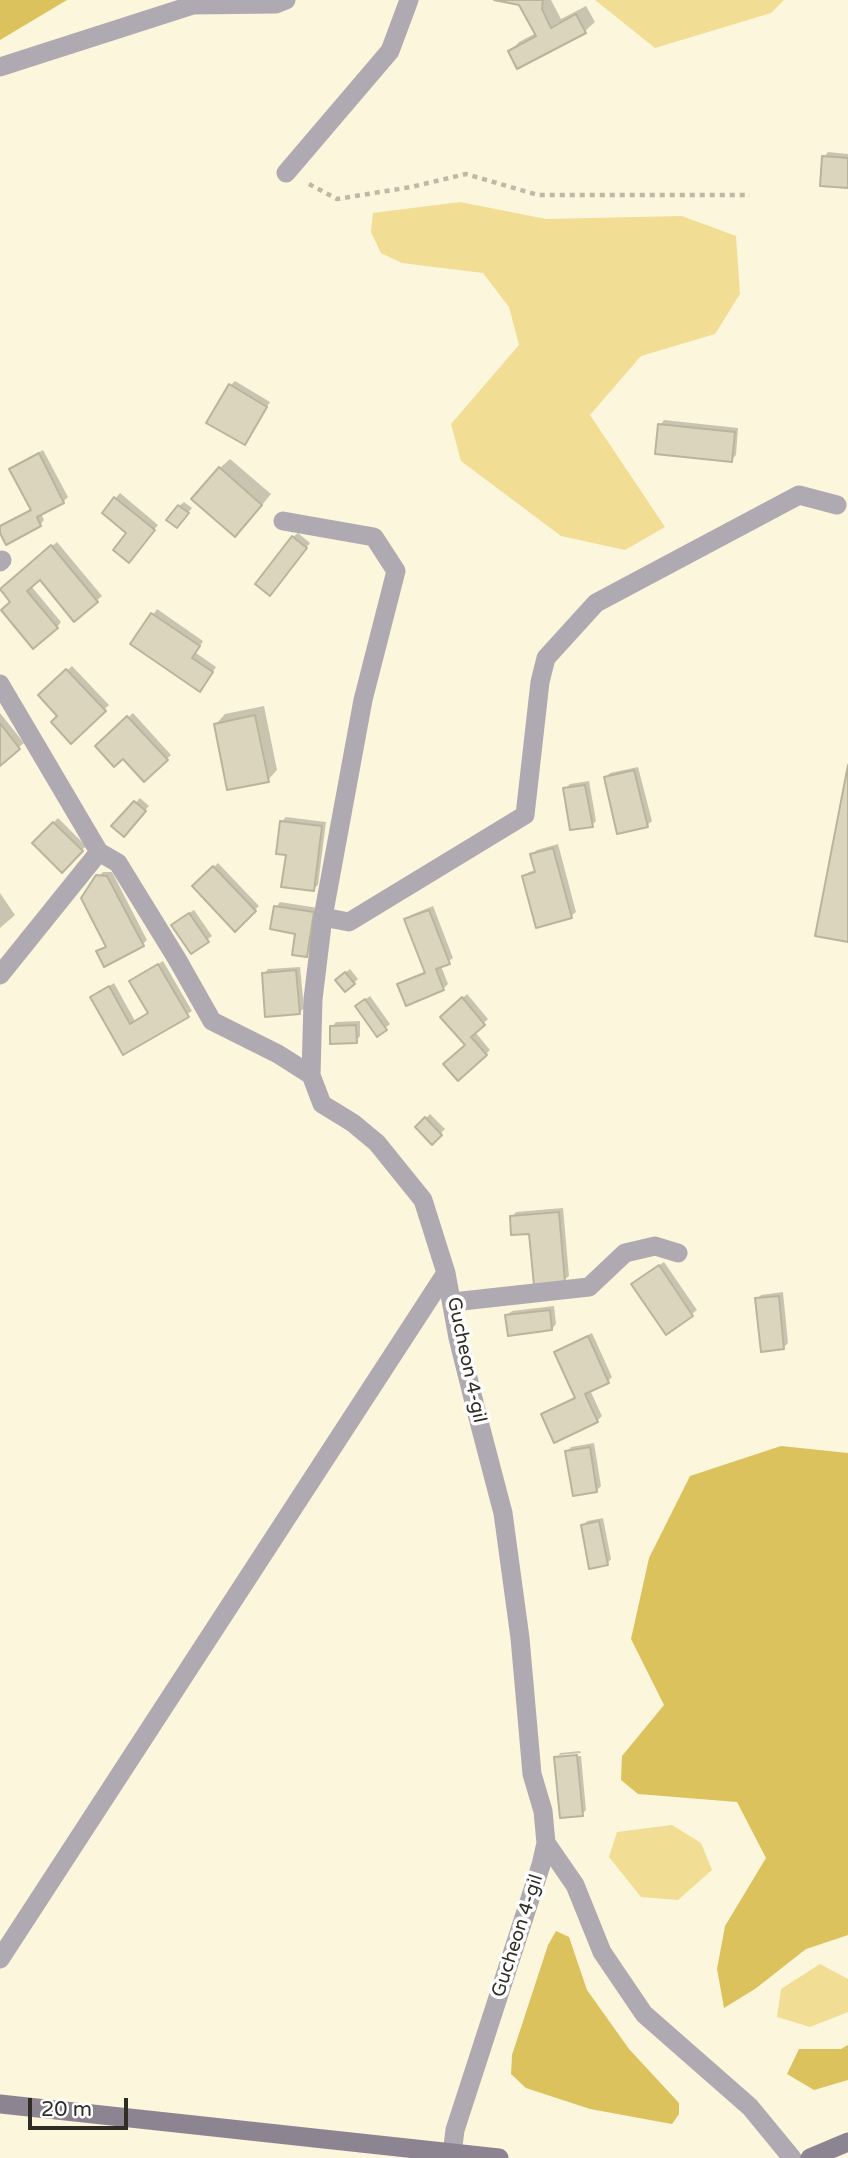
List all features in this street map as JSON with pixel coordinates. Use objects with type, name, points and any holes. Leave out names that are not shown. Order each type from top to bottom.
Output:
[{"type":"main road","points":[[0,2104],[440,2154],[499,2158]]},
{"type":"main road","points":[[810,2158],[848,2143]]},
{"type":"lane","points":[[0,67],[193,5],[276,4],[286,0]]},
{"type":"lane","points":[[286,173],[390,51],[409,0]]},
{"type":"lane","points":[[323,917],[349,922],[525,815],[540,682],[546,659],[596,603],[799,495],[837,505]]},
{"type":"lane","points":[[283,521],[374,537],[396,571],[363,700],[323,917],[313,999],[311,1075]]},
{"type":"lane","points":[[0,684],[99,852],[118,863],[212,1021],[278,1054],[311,1075]]},
{"type":"lane","points":[[0,975],[99,852]]},
{"type":"lane","name":"Gucheon 4-gil","points":[[311,1075],[323,1104],[353,1123],[377,1143],[423,1200],[446,1273],[475,1410],[503,1513],[520,1638],[532,1774],[543,1811],[546,1843],[541,1865],[455,2130],[440,2154]]},
{"type":"lane","points":[[453,1302],[589,1287],[625,1253],[655,1246],[678,1253]]},
{"type":"lane","points":[[0,1959],[446,1273]]},
{"type":"lane","points":[[546,1843],[575,1885],[602,1952],[644,2014],[750,2107],[792,2158]]},
{"type":"path","points":[[286,173],[337,199],[411,187],[466,174],[538,195],[750,195]]},
{"type":"shaded area","points":[[0,0],[67,0],[0,40]]},
{"type":"shaded area","points":[[595,0],[784,0],[771,13],[655,48]]},
{"type":"shaded area","points":[[460,202],[546,219],[682,216],[736,236],[740,294],[715,334],[641,356],[590,415],[665,527],[625,550],[561,536],[461,461],[451,424],[519,345],[509,307],[483,273],[402,263],[381,253],[371,232],[373,213]]},
{"type":"shaded area","points":[[781,1446],[848,1453],[848,1935],[806,1949],[755,1989],[724,2008],[717,1969],[725,1926],[766,1858],[737,1802],[638,1794],[621,1780],[622,1756],[664,1705],[631,1639],[649,1558],[690,1476]]},
{"type":"shaded area","points":[[672,1825],[701,1843],[712,1870],[678,1900],[641,1897],[609,1857],[617,1832]]},
{"type":"shaded area","points":[[556,1931],[569,1937],[587,1990],[629,2049],[679,2103],[679,2114],[672,2124],[590,2109],[526,2088],[511,2074],[512,2055],[548,1945]]},
{"type":"shaded area","points":[[820,1964],[848,1979],[848,2012],[810,2027],[777,2017],[781,1989]]},
{"type":"shaded area","points":[[848,2045],[848,2080],[814,2090],[787,2074],[799,2049],[841,2049]]},
{"type":"building","points":[[494,0],[543,0],[542,9],[551,28],[576,14],[586,33],[517,69],[508,51],[536,36],[519,5]]},
{"type":"building","points":[[822,156],[848,158],[848,188],[820,186]]},
{"type":"building","points":[[229,384],[267,407],[245,445],[206,423]]},
{"type":"building","points":[[658,424],[735,432],[732,462],[655,454]]},
{"type":"building","points":[[39,453],[64,503],[37,517],[41,526],[6,545],[0,533],[0,526],[31,510],[9,469]]},
{"type":"building","points":[[219,467],[262,505],[235,537],[191,499]]},
{"type":"building","points":[[114,497],[155,530],[129,563],[113,550],[126,533],[102,513]]},
{"type":"building","points":[[178,505],[189,513],[177,528],[166,520]]},
{"type":"building","points":[[292,536],[307,548],[270,596],[255,584]]},
{"type":"building","points":[[51,545],[98,602],[74,622],[40,580],[27,591],[58,628],[33,649],[1,610],[10,602],[0,589]]},
{"type":"building","points":[[151,613],[200,646],[192,658],[213,672],[200,692],[130,644]]},
{"type":"building","points":[[66,669],[106,711],[71,744],[51,722],[57,716],[38,695]]},
{"type":"building","points":[[255,715],[269,782],[227,790],[214,724]]},
{"type":"building","points":[[127,716],[168,760],[144,782],[123,759],[114,767],[95,746]]},
{"type":"building","points":[[0,723],[20,749],[0,766]]},
{"type":"building","points":[[848,765],[848,942],[815,936]]},
{"type":"building","points":[[634,770],[648,827],[617,834],[604,777]]},
{"type":"building","points":[[585,785],[593,827],[570,830],[563,788]]},
{"type":"building","points":[[134,801],[146,811],[124,837],[111,826]]},
{"type":"building","points":[[280,821],[322,826],[314,891],[281,887],[286,855],[276,854]]},
{"type":"building","points":[[53,822],[83,851],[62,873],[32,843]]},
{"type":"building","points":[[553,848],[572,918],[536,928],[522,876],[535,872],[530,854]]},
{"type":"building","points":[[213,866],[256,911],[235,932],[192,886]]},
{"type":"building","points":[[96,875],[107,876],[144,946],[104,967],[96,951],[106,947],[81,898]]},
{"type":"building","points":[[274,906],[314,912],[307,957],[292,955],[295,934],[270,929]]},
{"type":"building","points":[[429,910],[450,964],[436,969],[444,990],[406,1006],[397,984],[425,973],[404,919]]},
{"type":"building","points":[[189,913],[209,942],[191,954],[171,925]]},
{"type":"building","points":[[158,964],[189,1017],[123,1055],[90,997],[109,986],[130,1024],[148,1013],[129,981]]},
{"type":"building","points":[[296,970],[300,1014],[265,1017],[262,973]]},
{"type":"building","points":[[345,972],[355,984],[345,992],[335,980]]},
{"type":"building","points":[[462,997],[485,1025],[471,1037],[487,1055],[458,1081],[443,1064],[465,1045],[440,1017]]},
{"type":"building","points":[[365,999],[387,1030],[377,1037],[355,1006]]},
{"type":"building","points":[[356,1025],[357,1043],[330,1044],[330,1026]]},
{"type":"building","points":[[425,1117],[442,1135],[432,1145],[415,1127]]},
{"type":"building","points":[[559,1212],[565,1282],[534,1285],[529,1234],[511,1235],[510,1216]]},
{"type":"building","points":[[659,1265],[693,1316],[666,1335],[631,1284]]},
{"type":"building","points":[[779,1296],[784,1349],[761,1352],[755,1298]]},
{"type":"building","points":[[550,1310],[552,1330],[508,1336],[505,1315]]},
{"type":"building","points":[[588,1336],[609,1383],[585,1394],[598,1422],[554,1443],[541,1414],[575,1398],[554,1352]]},
{"type":"building","points":[[590,1447],[597,1492],[573,1496],[565,1451]]},
{"type":"building","points":[[599,1521],[608,1565],[589,1569],[581,1525]]},
{"type":"building","points":[[577,1755],[583,1816],[560,1818],[554,1757]]}]
